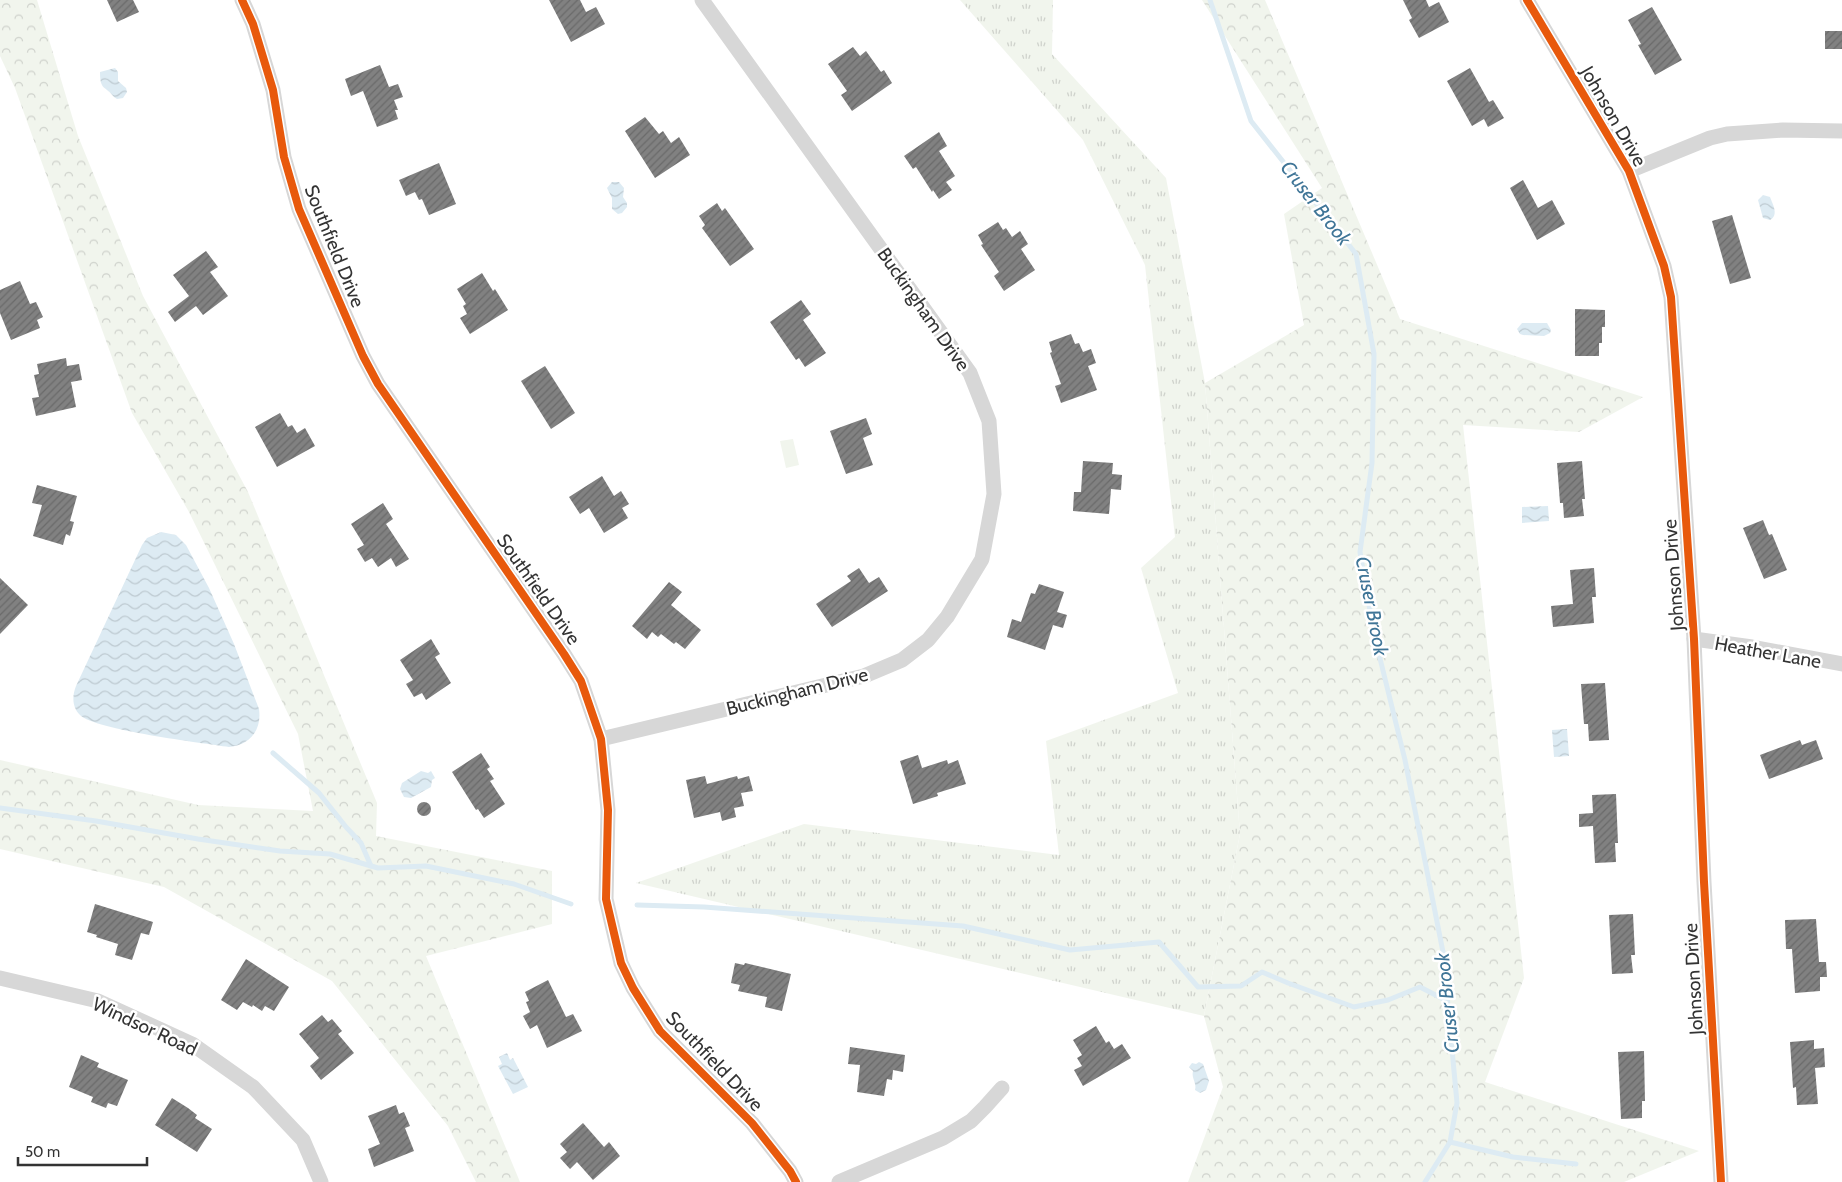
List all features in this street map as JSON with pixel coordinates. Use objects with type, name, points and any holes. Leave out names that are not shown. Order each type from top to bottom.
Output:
[{"type":"street","name":"Southfield Drive","points":[[242,0],[253,24],[273,90],[284,158],[299,209],[363,356],[378,384],[581,681],[601,739],[608,810],[606,899],[621,963],[633,988],[660,1031],[752,1123],[790,1171],[796,1182]]},
{"type":"street","name":"Buckingham Drive","points":[[601,739],[864,676],[902,660],[928,640],[947,617],[982,559],[994,494],[988,421],[970,373],[702,0]]},
{"type":"street","name":"Johnson Drive","points":[[1527,0],[1628,171],[1664,266],[1671,297],[1694,640],[1704,882],[1721,1182]]},
{"type":"street","points":[[1628,171],[1710,138],[1727,134],[1784,130],[1842,131]]},
{"type":"street","name":"Heather Lane","points":[[1694,640],[1752,647],[1842,664]]},
{"type":"street","name":"Windsor Road","points":[[0,978],[98,1001],[192,1044],[253,1087],[291,1127],[303,1140],[321,1182]]},
{"type":"street","points":[[840,1182],[942,1138],[971,1121],[1002,1088]]},
{"type":"green space","points":[[0,0],[37,0],[78,136],[143,296],[248,492],[377,803],[376,836],[552,871],[552,924],[426,956],[520,1182],[476,1182],[448,1126],[332,981],[164,887],[0,849],[0,760],[198,805],[313,811],[298,734],[189,512],[132,413],[15,88],[0,56]]},
{"type":"green space","points":[[960,0],[1053,0],[1052,54],[1166,178],[1205,383],[1240,834],[1204,1016],[636,883],[804,824],[1059,855],[1046,741],[1178,693],[1141,568],[1175,537],[1145,265],[1083,140]]},
{"type":"green space","points":[[1202,0],[1265,0],[1400,319],[1643,397],[1579,432],[1463,425],[1524,978],[1485,1082],[1699,1151],[1624,1182],[1188,1182],[1223,1087],[1204,1016],[1240,834],[1205,383],[1304,325],[1284,214],[1322,188]]},
{"type":"green space","points":[[793,439],[799,465],[786,468],[780,441]]},
{"type":"water","points":[[115,68],[118,72],[118,81],[126,88],[127,92],[123,98],[117,99],[102,85],[100,78],[100,72]]},
{"type":"water","points":[[612,182],[619,182],[624,188],[623,197],[627,207],[622,213],[618,214],[612,209],[612,198],[607,188]]},
{"type":"water","points":[[1763,195],[1770,197],[1774,206],[1775,213],[1770,220],[1763,218],[1758,200]]},
{"type":"water","points":[[1522,323],[1547,323],[1551,330],[1550,333],[1544,336],[1523,335],[1517,329]]},
{"type":"water","points":[[1548,506],[1549,521],[1522,523],[1522,507]]},
{"type":"water","points":[[161,532],[176,535],[186,545],[209,588],[234,644],[259,709],[259,724],[253,735],[249,740],[236,746],[229,747],[174,739],[106,726],[90,721],[80,715],[74,705],[73,697],[76,686],[142,545],[147,538]]},
{"type":"water","points":[[1567,729],[1569,756],[1554,757],[1552,730]]},
{"type":"water","points":[[421,771],[428,773],[431,771],[435,778],[432,780],[431,787],[411,798],[404,797],[400,789],[402,783]]},
{"type":"water","points":[[507,1053],[510,1060],[513,1058],[528,1087],[513,1094],[498,1066],[502,1064],[499,1057]]},
{"type":"water","points":[[1199,1062],[1203,1064],[1209,1081],[1206,1090],[1200,1093],[1195,1090],[1193,1071],[1189,1067],[1192,1063],[1196,1064]]},
{"type":"building","points":[[107,0],[133,0],[139,12],[117,22]]},
{"type":"building","points":[[549,0],[580,0],[586,12],[596,7],[605,24],[571,42]]},
{"type":"building","points":[[1403,0],[1426,0],[1429,7],[1439,2],[1449,22],[1419,38],[1409,20],[1412,18]]},
{"type":"building","points":[[1652,7],[1682,60],[1655,75],[1638,45],[1641,44],[1628,20]]},
{"type":"building","points":[[1825,31],[1842,31],[1842,49],[1825,49]]},
{"type":"building","points":[[853,47],[860,56],[866,51],[881,72],[884,70],[892,83],[852,111],[841,95],[847,91],[828,64]]},
{"type":"building","points":[[380,65],[389,87],[398,84],[403,97],[394,100],[398,110],[395,110],[398,119],[377,127],[363,91],[351,96],[345,79]]},
{"type":"building","points":[[1470,68],[1489,102],[1493,100],[1504,118],[1488,127],[1484,119],[1472,126],[1447,81]]},
{"type":"building","points":[[645,117],[659,134],[663,131],[671,143],[679,137],[690,155],[655,178],[625,131]]},
{"type":"building","points":[[939,132],[947,146],[939,151],[955,176],[946,182],[952,190],[939,199],[933,190],[932,192],[916,167],[913,169],[904,156]]},
{"type":"building","points":[[439,163],[456,204],[429,215],[422,199],[419,200],[415,192],[406,196],[399,180]]},
{"type":"building","points":[[1523,180],[1538,208],[1552,200],[1565,224],[1537,240],[1510,188]]},
{"type":"building","points":[[717,203],[722,211],[725,208],[754,249],[730,266],[702,228],[705,225],[699,216]]},
{"type":"building","points":[[1732,215],[1751,278],[1730,284],[1712,221]]},
{"type":"building","points":[[998,222],[1003,230],[1006,228],[1012,237],[1020,231],[1028,244],[1021,249],[1035,270],[1004,291],[994,276],[999,272],[981,245],[983,244],[978,235]]},
{"type":"building","points":[[206,251],[218,267],[210,272],[228,296],[203,315],[196,306],[175,322],[168,312],[189,296],[173,275]]},
{"type":"building","points":[[482,273],[508,310],[470,334],[460,318],[467,314],[463,306],[466,304],[457,289]]},
{"type":"building","points":[[20,281],[30,304],[36,302],[43,317],[37,320],[40,328],[11,340],[0,313],[0,290]]},
{"type":"building","points":[[801,300],[811,314],[803,320],[826,353],[805,367],[799,358],[796,360],[770,322]]},
{"type":"building","points":[[1575,309],[1605,310],[1605,327],[1602,327],[1602,343],[1599,343],[1599,356],[1575,356]]},
{"type":"building","points":[[1071,334],[1075,344],[1079,343],[1083,352],[1091,349],[1096,363],[1088,366],[1097,390],[1061,403],[1055,386],[1061,384],[1050,353],[1052,352],[1049,342]]},
{"type":"building","points":[[66,358],[67,366],[79,364],[82,380],[71,382],[76,407],[36,416],[32,398],[39,397],[34,375],[39,374],[37,364]]},
{"type":"building","points":[[545,366],[575,413],[551,429],[521,381]]},
{"type":"building","points":[[280,413],[288,427],[292,425],[297,433],[305,428],[315,446],[277,467],[255,427]]},
{"type":"building","points":[[866,418],[872,434],[863,438],[873,465],[846,474],[830,431]]},
{"type":"building","points":[[1083,461],[1113,463],[1112,474],[1122,475],[1121,490],[1111,489],[1109,514],[1073,511],[1074,492],[1081,492]]},
{"type":"building","points":[[1582,461],[1585,499],[1582,499],[1584,516],[1564,518],[1563,503],[1560,503],[1557,463]]},
{"type":"building","points":[[602,476],[614,496],[621,491],[629,504],[622,508],[628,518],[604,533],[589,508],[580,514],[569,497]]},
{"type":"building","points":[[37,485],[77,496],[70,521],[74,522],[70,536],[66,534],[63,545],[33,536],[42,505],[32,503]]},
{"type":"building","points":[[383,503],[393,519],[386,524],[409,559],[396,567],[391,558],[378,567],[372,558],[365,562],[357,549],[364,545],[351,524]]},
{"type":"building","points":[[1763,520],[1769,535],[1772,534],[1787,570],[1764,579],[1743,528]]},
{"type":"building","points":[[859,568],[869,583],[879,577],[888,591],[832,627],[816,604],[851,581],[847,576]]},
{"type":"building","points":[[1594,568],[1596,597],[1592,597],[1594,623],[1553,627],[1551,606],[1573,604],[1570,570]]},
{"type":"building","points":[[0,578],[28,605],[0,634]]},
{"type":"building","points":[[669,582],[682,592],[671,605],[701,630],[685,649],[676,642],[674,644],[661,634],[658,637],[652,632],[647,639],[632,626]]},
{"type":"building","points":[[1039,584],[1064,592],[1057,612],[1067,615],[1063,628],[1053,625],[1045,650],[1007,637],[1012,619],[1021,622],[1031,593],[1035,594]]},
{"type":"building","points":[[431,639],[440,654],[435,657],[451,683],[426,700],[422,693],[414,697],[406,684],[413,680],[400,660]]},
{"type":"building","points":[[1605,683],[1609,740],[1589,741],[1588,724],[1584,724],[1581,684]]},
{"type":"building","points":[[1800,740],[1802,745],[1816,740],[1823,759],[1769,779],[1760,755]]},
{"type":"building","points":[[481,753],[490,767],[487,769],[494,779],[490,781],[505,804],[484,818],[478,809],[476,810],[452,772]]},
{"type":"building","points":[[918,755],[922,768],[947,760],[948,764],[958,760],[966,784],[937,793],[938,796],[913,804],[900,761]]},
{"type":"building","points":[[705,776],[707,784],[737,776],[738,779],[749,776],[753,791],[741,793],[744,806],[734,808],[736,817],[722,821],[720,812],[694,818],[686,780]]},
{"type":"building","points":[[1616,794],[1618,843],[1615,843],[1616,862],[1595,863],[1593,826],[1579,827],[1579,814],[1593,813],[1592,795]]},
{"type":"building","points":[[421,802],[427,802],[431,809],[427,816],[421,816],[417,812],[417,806]]},
{"type":"building","points":[[95,904],[153,922],[149,935],[141,933],[132,960],[115,955],[118,944],[87,932]]},
{"type":"building","points":[[1633,914],[1635,955],[1631,955],[1633,973],[1612,974],[1609,915]]},
{"type":"building","points":[[1816,919],[1819,962],[1826,962],[1827,977],[1820,977],[1820,991],[1795,993],[1792,949],[1786,949],[1785,920]]},
{"type":"building","points":[[246,959],[289,987],[274,1011],[265,1006],[262,1011],[253,1005],[252,1007],[243,1002],[237,1010],[221,1000]]},
{"type":"building","points":[[735,963],[744,965],[745,963],[791,974],[782,1011],[765,1007],[767,997],[738,991],[740,985],[731,983]]},
{"type":"building","points":[[548,980],[566,1017],[573,1014],[582,1031],[547,1048],[537,1025],[530,1029],[523,1016],[530,1012],[526,1002],[529,1001],[525,992]]},
{"type":"building","points":[[322,1015],[328,1022],[332,1019],[342,1031],[338,1034],[354,1053],[321,1080],[310,1066],[319,1058],[299,1034]]},
{"type":"building","points":[[1096,1026],[1106,1043],[1109,1041],[1114,1049],[1122,1044],[1131,1058],[1083,1086],[1074,1070],[1082,1066],[1077,1058],[1082,1055],[1073,1040]]},
{"type":"building","points":[[1814,1040],[1814,1049],[1824,1048],[1825,1067],[1815,1068],[1818,1104],[1797,1105],[1796,1087],[1793,1088],[1790,1042]]},
{"type":"building","points":[[850,1047],[905,1055],[903,1072],[893,1070],[892,1080],[887,1079],[884,1096],[857,1092],[860,1065],[848,1064]]},
{"type":"building","points":[[1644,1051],[1645,1101],[1642,1101],[1642,1118],[1621,1119],[1618,1052]]},
{"type":"building","points":[[81,1055],[99,1063],[97,1067],[128,1080],[117,1106],[108,1103],[106,1108],[91,1102],[93,1097],[69,1087]]},
{"type":"building","points":[[172,1098],[188,1108],[197,1115],[195,1118],[212,1129],[197,1152],[155,1125]]},
{"type":"building","points":[[396,1105],[399,1114],[404,1112],[410,1126],[405,1128],[414,1151],[374,1167],[368,1149],[380,1144],[368,1116]]},
{"type":"building","points":[[583,1123],[604,1147],[609,1142],[620,1156],[593,1180],[577,1162],[570,1169],[560,1158],[567,1152],[560,1144]]},
{"type":"waterway","name":"Cruser Brook","points":[[1210,0],[1251,121],[1356,254],[1374,354],[1372,463],[1360,552],[1374,634],[1405,760],[1443,952],[1457,1103],[1450,1142],[1425,1182]]},
{"type":"waterway","points":[[273,753],[319,793],[361,843],[371,866]]},
{"type":"waterway","points":[[0,808],[96,821],[280,851],[330,854],[378,868],[426,866],[514,884],[571,904]]},
{"type":"waterway","points":[[637,905],[704,907],[963,926],[1070,950],[1159,942],[1198,987],[1241,986],[1262,972],[1354,1007],[1388,1000],[1420,987],[1447,1001]]},
{"type":"waterway","points":[[1450,1142],[1513,1157],[1576,1164]]},
{"type":"cycle path","points":[[242,0],[253,24],[273,90],[284,157],[299,209],[363,356],[378,384],[581,681],[601,739],[608,810],[606,899],[621,963],[633,988],[660,1031],[752,1123],[790,1171],[796,1182]]},
{"type":"cycle path","points":[[1527,0],[1629,171],[1664,266],[1671,297],[1694,639],[1704,882],[1721,1182]]}]
